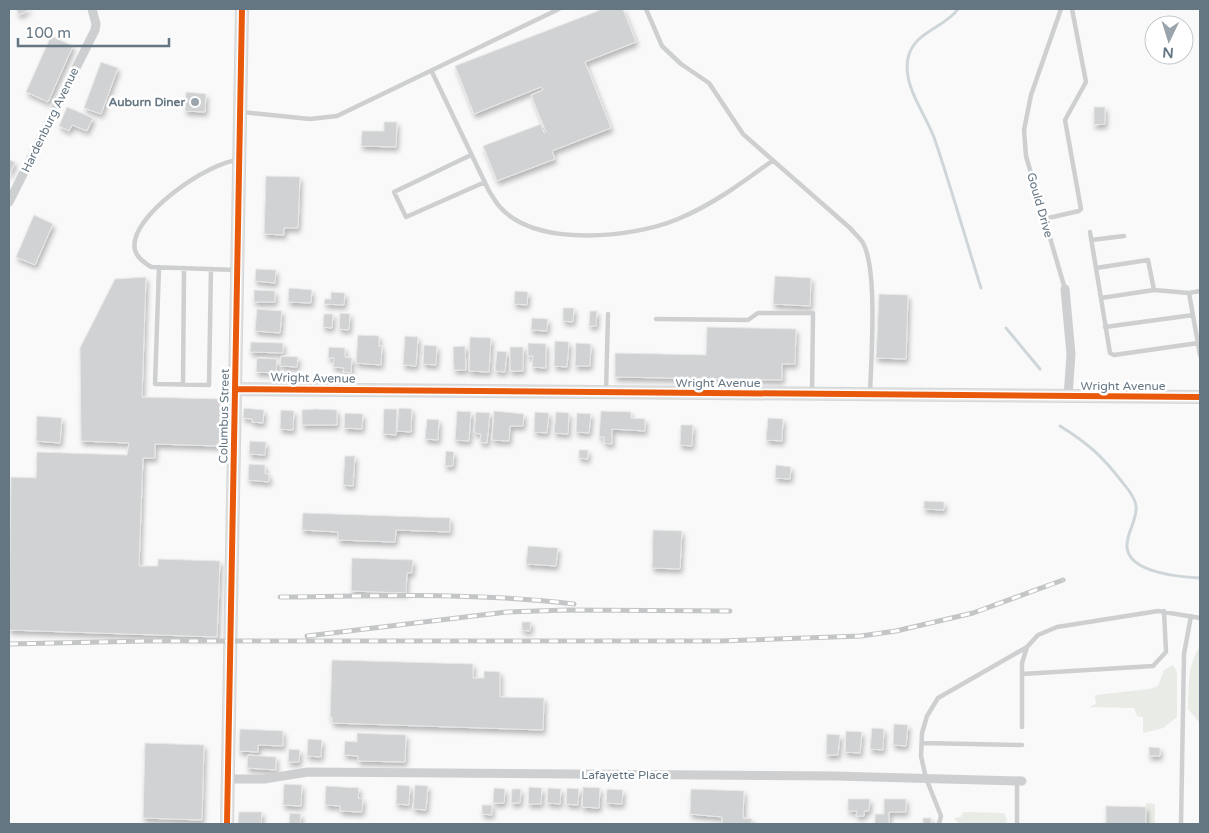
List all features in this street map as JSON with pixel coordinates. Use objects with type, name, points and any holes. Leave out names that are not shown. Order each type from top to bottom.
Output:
[{"type":"street","name":"Hardenburg Avenue","points":[[9,202],[95,30],[96,24],[92,9]]},
{"type":"street","name":"Columbus Street","points":[[228,824],[242,9]]},
{"type":"street","name":"Gould Drive","points":[[1065,289],[1071,354],[1068,396]]},
{"type":"street","name":"Wright Avenue","points":[[236,389],[1200,397]]},
{"type":"street","name":"Lafayette Place","points":[[228,779],[264,779],[308,772],[1019,780]]},
{"type":"lane","points":[[240,112],[326,119],[337,116],[432,72],[559,9]]},
{"type":"lane","points":[[646,9],[662,46],[681,64],[709,83],[743,134],[850,228],[863,243],[872,278],[870,395]]},
{"type":"lane","name":"Gould Drive","points":[[1061,9],[1031,95],[1024,130],[1026,156],[1065,289]]},
{"type":"lane","points":[[1044,219],[1081,209],[1065,120],[1086,82],[1072,9]]},
{"type":"lane","points":[[432,72],[471,155],[500,208],[530,227],[562,234],[615,236],[634,232],[677,219],[734,189],[772,161]]},
{"type":"lane","points":[[471,155],[394,192],[406,217],[485,182]]},
{"type":"lane","points":[[238,270],[151,267],[136,251],[135,242],[145,220],[173,194],[199,174],[228,160],[239,160]]},
{"type":"lane","points":[[1090,232],[1105,327],[1112,354],[1199,346]]},
{"type":"lane","points":[[1091,240],[1124,236]]},
{"type":"lane","points":[[1096,268],[1148,260],[1154,290]]},
{"type":"lane","points":[[159,267],[155,384],[209,385],[211,269]]},
{"type":"lane","points":[[183,384],[184,268]]},
{"type":"lane","points":[[1101,298],[1154,290],[1189,293],[1200,291]]},
{"type":"lane","points":[[1189,293],[1200,355]]},
{"type":"lane","points":[[656,319],[748,320],[758,313],[813,313],[812,395]]},
{"type":"lane","points":[[606,393],[608,314]]},
{"type":"lane","points":[[1105,327],[1194,318],[1200,320]]},
{"type":"lane","points":[[1022,674],[1153,666],[1166,652],[1164,611]]},
{"type":"lane","points":[[939,824],[941,816],[926,778],[921,756],[927,716],[938,698],[1027,647],[1038,635],[1057,627],[1164,611],[1200,618]]},
{"type":"lane","points":[[1181,824],[1184,654],[1192,616]]},
{"type":"lane","points":[[1022,726],[1022,663],[1027,647]]},
{"type":"lane","points":[[922,744],[1022,745]]},
{"type":"lane","points":[[1017,824],[1019,780]]},
{"type":"shaded area","points":[[1200,646],[1200,723],[1188,709],[1191,669]]},
{"type":"shaded area","points":[[1173,665],[1177,672],[1177,717],[1163,728],[1143,733],[1143,717],[1137,716],[1134,708],[1089,707],[1096,704],[1095,695],[1149,689],[1158,686],[1164,670]]},
{"type":"shaded area","points":[[1146,803],[1155,804],[1155,824],[1146,824]]},
{"type":"shaded area","points":[[963,812],[1004,813],[1007,820],[1006,824],[959,824],[954,818],[961,817]]},
{"type":"building","points":[[16,9],[30,9],[19,15]]},
{"type":"building","points":[[603,9],[623,9],[636,42],[585,62],[611,128],[552,151],[555,159],[497,181],[483,146],[541,124],[544,133],[546,132],[531,95],[543,90],[541,87],[474,114],[455,66]]},
{"type":"building","points":[[51,36],[73,46],[48,102],[26,92]]},
{"type":"building","points":[[101,62],[118,68],[101,114],[84,108]]},
{"type":"building","points":[[186,92],[206,94],[205,112],[185,111]]},
{"type":"building","points":[[67,107],[93,118],[87,131],[72,125],[69,131],[59,126]]},
{"type":"building","points":[[1094,107],[1105,107],[1105,124],[1094,125]]},
{"type":"building","points":[[384,122],[397,122],[396,147],[361,146],[362,131],[384,131]]},
{"type":"building","points":[[9,160],[15,162],[9,176]]},
{"type":"building","points":[[266,176],[300,177],[298,228],[284,228],[284,235],[264,234]]},
{"type":"building","points":[[34,215],[53,224],[35,265],[16,257]]},
{"type":"building","points":[[256,269],[276,270],[275,283],[255,281]]},
{"type":"building","points":[[775,276],[811,278],[810,306],[773,304]]},
{"type":"building","points":[[146,277],[142,397],[221,399],[219,446],[155,444],[155,458],[143,458],[139,566],[158,566],[158,559],[220,561],[217,637],[9,630],[11,477],[36,478],[37,452],[127,455],[129,443],[81,441],[80,348],[115,279]]},
{"type":"building","points":[[289,288],[312,290],[311,303],[288,302]]},
{"type":"building","points":[[254,290],[275,291],[275,302],[254,302]]},
{"type":"building","points":[[515,291],[528,292],[527,305],[514,304]]},
{"type":"building","points":[[331,292],[345,293],[344,305],[324,304],[325,299],[331,299]]},
{"type":"building","points":[[879,294],[908,295],[906,359],[876,358]]},
{"type":"building","points":[[563,308],[574,308],[573,322],[563,321]]},
{"type":"building","points":[[257,309],[282,311],[280,333],[255,331]]},
{"type":"building","points":[[590,311],[597,311],[596,326],[589,326]]},
{"type":"building","points":[[340,313],[350,314],[349,330],[339,329]]},
{"type":"building","points":[[324,314],[333,314],[332,328],[323,327]]},
{"type":"building","points":[[532,318],[548,319],[547,331],[531,330]]},
{"type":"building","points":[[707,327],[796,329],[795,364],[782,364],[782,380],[615,377],[615,353],[706,355]]},
{"type":"building","points":[[358,335],[379,336],[379,346],[382,346],[381,365],[356,363]]},
{"type":"building","points":[[405,336],[418,337],[416,366],[403,365]]},
{"type":"building","points":[[470,337],[491,338],[489,372],[469,371]]},
{"type":"building","points":[[555,341],[569,342],[567,367],[554,366]]},
{"type":"building","points":[[251,342],[283,343],[283,353],[250,352]]},
{"type":"building","points":[[528,343],[546,344],[546,368],[532,367],[533,356],[528,356]]},
{"type":"building","points":[[576,343],[591,344],[590,366],[575,366]]},
{"type":"building","points":[[424,345],[437,346],[436,365],[423,364]]},
{"type":"building","points":[[465,346],[466,370],[454,370],[453,347]]},
{"type":"building","points":[[329,347],[345,348],[345,357],[352,358],[351,373],[343,372],[344,368],[333,367],[334,358],[328,358]]},
{"type":"building","points":[[510,347],[523,347],[523,371],[510,371]]},
{"type":"building","points":[[497,351],[507,352],[505,372],[495,371]]},
{"type":"building","points":[[281,356],[298,357],[297,367],[280,366]]},
{"type":"building","points":[[257,358],[277,359],[276,373],[256,372]]},
{"type":"building","points":[[244,408],[264,410],[263,423],[252,422],[252,419],[243,418]]},
{"type":"building","points":[[399,408],[412,409],[411,432],[397,431]]},
{"type":"building","points":[[384,409],[397,409],[396,435],[383,434]]},
{"type":"building","points":[[281,410],[294,411],[293,430],[280,429]]},
{"type":"building","points":[[302,410],[337,410],[337,425],[302,425]]},
{"type":"building","points":[[457,411],[471,412],[469,441],[455,440]]},
{"type":"building","points":[[494,411],[524,414],[523,426],[510,426],[509,441],[492,440]]},
{"type":"building","points":[[601,411],[631,412],[631,418],[645,419],[645,431],[612,429],[612,444],[604,443],[604,437],[599,437]]},
{"type":"building","points":[[476,412],[490,413],[487,443],[480,442],[481,434],[474,433]]},
{"type":"building","points":[[535,412],[549,413],[547,433],[534,432]]},
{"type":"building","points":[[556,412],[569,413],[568,434],[554,433]]},
{"type":"building","points":[[345,413],[363,414],[362,429],[344,428]]},
{"type":"building","points":[[577,413],[591,414],[589,433],[576,432]]},
{"type":"building","points":[[37,416],[62,418],[60,443],[36,441]]},
{"type":"building","points":[[768,418],[783,419],[782,441],[766,440]]},
{"type":"building","points":[[427,419],[439,420],[438,440],[425,439]]},
{"type":"building","points":[[681,425],[693,425],[692,446],[680,445]]},
{"type":"building","points":[[250,441],[266,442],[265,455],[249,454]]},
{"type":"building","points":[[579,450],[588,450],[588,459],[579,458]]},
{"type":"building","points":[[446,451],[454,452],[453,466],[445,466]]},
{"type":"building","points":[[345,456],[355,456],[353,486],[343,485]]},
{"type":"building","points":[[249,464],[265,465],[265,474],[269,474],[269,482],[248,480]]},
{"type":"building","points":[[776,465],[791,467],[790,479],[775,478]]},
{"type":"building","points":[[924,501],[944,502],[944,510],[924,509]]},
{"type":"building","points":[[303,513],[450,518],[450,532],[396,530],[395,542],[338,540],[338,532],[302,530]]},
{"type":"building","points":[[653,530],[682,531],[680,569],[652,568]]},
{"type":"building","points":[[528,546],[558,548],[556,566],[526,564]]},
{"type":"building","points":[[352,558],[413,560],[412,573],[407,573],[406,593],[351,591]]},
{"type":"building","points":[[522,622],[531,622],[530,631],[522,630]]},
{"type":"building","points":[[332,660],[473,664],[473,678],[484,678],[484,671],[500,672],[500,697],[544,698],[543,730],[332,723],[332,717],[330,717]]},
{"type":"building","points":[[894,724],[908,725],[906,746],[893,745]]},
{"type":"building","points":[[872,728],[884,729],[883,750],[870,749]]},
{"type":"building","points":[[240,729],[283,731],[283,746],[258,745],[258,752],[239,751]]},
{"type":"building","points":[[846,731],[862,732],[860,753],[845,752]]},
{"type":"building","points":[[357,733],[406,735],[405,762],[358,761],[358,756],[344,755],[345,741],[357,742]]},
{"type":"building","points":[[827,734],[840,735],[838,755],[826,755]]},
{"type":"building","points":[[308,739],[322,740],[321,757],[307,756]]},
{"type":"building","points":[[145,743],[204,745],[202,820],[143,818]]},
{"type":"building","points":[[1149,747],[1160,748],[1160,756],[1149,756]]},
{"type":"building","points":[[289,749],[300,750],[299,762],[288,762]]},
{"type":"building","points":[[248,755],[276,757],[276,770],[247,768]]},
{"type":"building","points":[[284,784],[302,785],[301,806],[283,805]]},
{"type":"building","points":[[397,785],[410,786],[409,805],[396,804]]},
{"type":"building","points":[[415,785],[428,786],[426,810],[413,809]]},
{"type":"building","points":[[326,786],[359,788],[358,798],[363,799],[362,812],[340,811],[340,806],[325,805]]},
{"type":"building","points":[[529,787],[542,788],[541,804],[528,804]]},
{"type":"building","points":[[583,787],[600,788],[599,808],[582,807]]},
{"type":"building","points":[[494,788],[505,789],[504,803],[493,803]]},
{"type":"building","points":[[548,788],[561,789],[560,804],[547,803]]},
{"type":"building","points":[[567,788],[579,789],[578,805],[566,804]]},
{"type":"building","points":[[512,789],[521,789],[520,803],[511,803]]},
{"type":"building","points":[[607,789],[623,790],[622,804],[606,803]]},
{"type":"building","points":[[691,789],[744,791],[743,818],[752,819],[751,824],[722,824],[722,817],[690,814]]},
{"type":"building","points":[[848,799],[870,799],[869,811],[864,811],[864,816],[856,816],[857,811],[848,811]]},
{"type":"building","points":[[884,799],[906,799],[906,812],[889,812],[889,824],[875,824],[875,814],[884,814]]},
{"type":"building","points":[[482,805],[492,805],[492,815],[482,814]]},
{"type":"building","points":[[1106,806],[1146,807],[1146,824],[1106,824]]},
{"type":"building","points":[[239,812],[262,812],[261,824],[238,824]]},
{"type":"building","points":[[290,813],[301,814],[300,824],[289,824]]},
{"type":"building","points":[[923,818],[931,818],[931,824],[923,824]]},
{"type":"waterway","points":[[958,9],[946,21],[923,36],[911,49],[907,69],[912,91],[936,143],[981,288]]},
{"type":"waterway","points":[[1006,328],[1040,369]]},
{"type":"waterway","points":[[1060,426],[1087,445],[1101,458],[1133,496],[1136,511],[1127,542],[1130,556],[1137,563],[1157,572],[1200,578]]},
{"type":"railway","points":[[9,644],[146,641],[720,641],[861,636],[896,631],[973,613],[1063,580]]},
{"type":"railway","points":[[280,597],[464,596],[574,604]]},
{"type":"railway","points":[[307,636],[507,612],[566,610],[730,611]]},
{"type":"cycle path","points":[[227,824],[242,9]]},
{"type":"cycle path","points":[[236,389],[1200,397]]},
{"type":"place","name":"Auburn Diner","points":[[195,102]]}]
